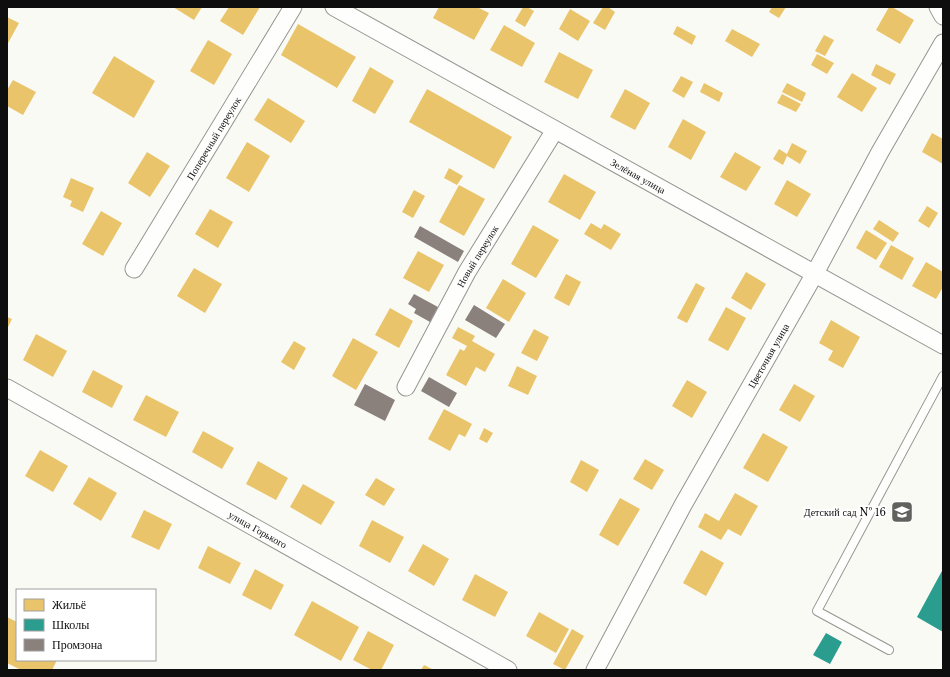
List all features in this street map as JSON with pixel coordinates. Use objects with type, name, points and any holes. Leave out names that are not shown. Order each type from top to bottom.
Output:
[{"type":"street","name":"Поперечный переулок","points":[[134,269],[293,7]]},
{"type":"street","name":"Зелёная улица","points":[[334,7],[943,345]]},
{"type":"street","points":[[938,7],[943,16]]},
{"type":"street","name":"Цветочная улица","points":[[595,670],[683,505],[814,274],[880,152],[943,43]]},
{"type":"street","name":"Новый переулок","points":[[406,387],[467,272],[555,130]]},
{"type":"street","name":"улица Горького","points":[[7,388],[508,670]]},
{"type":"lane","points":[[889,650],[817,611],[943,376]]},
{"type":"building: Жильё","points":[[173,7],[202,7],[194,20]]},
{"type":"building: Жильё","points":[[229,7],[260,7],[243,35],[220,21]]},
{"type":"building: Жильё","points":[[439,7],[477,7],[489,13],[474,40],[433,18]]},
{"type":"building: Жильё","points":[[523,7],[527,7],[534,11],[525,27],[515,21]]},
{"type":"building: Жильё","points":[[603,7],[608,7],[615,12],[605,30],[593,23]]},
{"type":"building: Жильё","points":[[772,7],[786,7],[779,18],[769,12]]},
{"type":"building: Жильё","points":[[889,7],[892,7],[914,20],[900,44],[876,30]]},
{"type":"building: Жильё","points":[[570,9],[590,21],[578,41],[559,29]]},
{"type":"building: Жильё","points":[[7,17],[19,23],[7,45]]},
{"type":"building: Жильё","points":[[298,24],[356,57],[337,88],[281,55]]},
{"type":"building: Жильё","points":[[504,25],[535,43],[522,67],[490,50]]},
{"type":"building: Жильё","points":[[677,26],[696,36],[692,45],[673,34]]},
{"type":"building: Жильё","points":[[732,29],[760,44],[752,57],[725,41]]},
{"type":"building: Жильё","points":[[824,35],[834,40],[825,56],[815,51]]},
{"type":"building: Жильё","points":[[208,40],[232,54],[214,85],[190,71]]},
{"type":"building: Жильё","points":[[559,52],[593,70],[578,99],[544,82]]},
{"type":"building: Жильё","points":[[817,54],[834,63],[827,74],[811,65]]},
{"type":"building: Жильё","points":[[114,56],[155,81],[134,118],[92,93]]},
{"type":"building: Жильё","points":[[876,64],[896,74],[890,85],[871,75]]},
{"type":"building: Жильё","points":[[370,67],[394,81],[375,114],[352,101]]},
{"type":"building: Жильё","points":[[852,73],[877,88],[862,112],[837,97]]},
{"type":"building: Жильё","points":[[681,76],[693,82],[684,98],[672,91]]},
{"type":"building: Жильё","points":[[13,80],[36,92],[23,115],[7,106],[7,90]]},
{"type":"building: Жильё","points":[[704,83],[723,93],[719,102],[700,92]]},
{"type":"building: Жильё","points":[[787,83],[806,93],[802,102],[782,92]]},
{"type":"building: Жильё","points":[[427,89],[512,137],[494,169],[409,122]]},
{"type":"building: Жильё","points":[[625,89],[650,103],[635,130],[610,117]]},
{"type":"building: Жильё","points":[[782,94],[801,104],[796,112],[777,103]]},
{"type":"building: Жильё","points":[[268,98],[305,121],[291,143],[254,120]]},
{"type":"building: Жильё","points":[[683,119],[706,132],[691,160],[668,147]]},
{"type":"building: Жильё","points":[[932,133],[943,139],[943,164],[922,152]]},
{"type":"building: Жильё","points":[[247,142],[270,156],[249,192],[226,178]]},
{"type":"building: Жильё","points":[[792,143],[807,151],[800,164],[787,156],[783,165],[773,159],[779,149],[787,154]]},
{"type":"building: Жильё","points":[[147,152],[170,166],[150,197],[128,183]]},
{"type":"building: Жильё","points":[[735,152],[761,167],[746,191],[720,177]]},
{"type":"building: Жильё","points":[[449,168],[463,176],[457,185],[444,178]]},
{"type":"building: Жильё","points":[[564,174],[596,192],[580,220],[548,202]]},
{"type":"building: Жильё","points":[[71,178],[94,188],[83,212],[70,206],[72,201],[63,197]]},
{"type":"building: Жильё","points":[[787,180],[811,194],[797,217],[774,204]]},
{"type":"building: Жильё","points":[[459,185],[485,199],[464,236],[439,222]]},
{"type":"building: Жильё","points":[[414,190],[425,196],[413,218],[402,212]]},
{"type":"building: Жильё","points":[[927,206],[938,213],[929,228],[918,221]]},
{"type":"building: Жильё","points":[[210,209],[233,222],[218,248],[195,234]]},
{"type":"building: Жильё","points":[[101,211],[122,223],[103,256],[82,244]]},
{"type":"building: Жильё","points":[[879,220],[899,233],[893,242],[873,229]]},
{"type":"building: Жильё","points":[[591,223],[601,229],[604,224],[621,234],[611,250],[584,234]]},
{"type":"building: Жильё","points":[[533,225],[559,240],[536,278],[511,264]]},
{"type":"building: Жильё","points":[[866,230],[887,243],[876,260],[856,248]]},
{"type":"building: Жильё","points":[[891,245],[914,258],[902,280],[879,267]]},
{"type":"building: Жильё","points":[[418,251],[444,265],[429,292],[403,278]]},
{"type":"building: Жильё","points":[[926,262],[943,272],[943,287],[936,299],[912,286]]},
{"type":"building: Жильё","points":[[194,268],[222,284],[205,313],[177,296]]},
{"type":"building: Жильё","points":[[746,272],[766,284],[751,310],[731,298]]},
{"type":"building: Жильё","points":[[566,274],[581,282],[569,306],[554,298]]},
{"type":"building: Жильё","points":[[503,279],[526,293],[509,322],[486,308]]},
{"type":"building: Жильё","points":[[696,283],[705,288],[687,323],[677,318]]},
{"type":"building: Жильё","points":[[726,307],[746,318],[728,351],[708,340]]},
{"type":"building: Жильё","points":[[390,308],[413,321],[399,348],[375,335]]},
{"type":"building: Жильё","points":[[7,317],[12,319],[7,329]]},
{"type":"building: Жильё","points":[[831,320],[860,337],[843,368],[828,360],[833,351],[819,343]]},
{"type":"building: Жильё","points":[[458,327],[475,336],[472,341],[495,354],[485,372],[476,367],[466,386],[446,375],[460,349],[464,351],[467,346],[452,338]]},
{"type":"building: Жильё","points":[[534,329],[549,337],[537,361],[521,353]]},
{"type":"building: Жильё","points":[[36,334],[67,351],[53,377],[23,360]]},
{"type":"building: Жильё","points":[[353,338],[378,352],[356,390],[332,376]]},
{"type":"building: Жильё","points":[[294,341],[306,348],[294,370],[281,362]]},
{"type":"building: Жильё","points":[[517,366],[537,376],[528,395],[508,386]]},
{"type":"building: Жильё","points":[[93,370],[123,386],[112,408],[82,392]]},
{"type":"building: Жильё","points":[[687,380],[707,392],[692,418],[672,406]]},
{"type":"building: Жильё","points":[[794,384],[815,396],[800,422],[779,410]]},
{"type":"building: Жильё","points":[[146,395],[179,412],[166,437],[133,420]]},
{"type":"building: Жильё","points":[[444,409],[472,424],[465,437],[459,434],[450,451],[428,439]]},
{"type":"building: Жильё","points":[[484,428],[493,433],[487,443],[479,439]]},
{"type":"building: Жильё","points":[[203,431],[234,448],[222,469],[192,452]]},
{"type":"building: Жильё","points":[[763,433],[788,447],[768,482],[743,468]]},
{"type":"building: Жильё","points":[[40,450],[68,466],[53,492],[25,476]]},
{"type":"building: Жильё","points":[[645,459],[664,470],[652,490],[633,479]]},
{"type":"building: Жильё","points":[[581,460],[599,470],[587,492],[570,482]]},
{"type":"building: Жильё","points":[[258,461],[288,478],[276,500],[246,484]]},
{"type":"building: Жильё","points":[[89,477],[117,493],[101,521],[73,504]]},
{"type":"building: Жильё","points":[[376,478],[395,489],[384,506],[365,495]]},
{"type":"building: Жильё","points":[[303,484],[335,502],[321,525],[290,507]]},
{"type":"building: Жильё","points":[[735,493],[758,506],[741,536],[728,529],[721,540],[698,527],[705,513],[719,521]]},
{"type":"building: Жильё","points":[[620,498],[640,509],[618,546],[599,535]]},
{"type":"building: Жильё","points":[[144,510],[172,524],[159,550],[131,537]]},
{"type":"building: Жильё","points":[[372,520],[404,537],[390,563],[359,546]]},
{"type":"building: Жильё","points":[[423,544],[449,559],[434,586],[408,571]]},
{"type":"building: Жильё","points":[[208,546],[241,563],[230,584],[198,568]]},
{"type":"building: Жильё","points":[[701,550],[724,563],[706,596],[683,583]]},
{"type":"building: Жильё","points":[[255,569],[284,585],[271,610],[242,595]]},
{"type":"building: Жильё","points":[[475,574],[508,592],[495,617],[462,600]]},
{"type":"building: Жильё","points":[[312,601],[359,627],[341,661],[294,635]]},
{"type":"building: Жильё","points":[[539,612],[569,629],[556,653],[526,636]]},
{"type":"building: Жильё","points":[[7,617],[16,622],[16,661],[56,661],[52,670],[21,670],[7,663]]},
{"type":"building: Жильё","points":[[572,629],[584,636],[565,670],[553,664]]},
{"type":"building: Жильё","points":[[368,631],[394,645],[381,670],[372,670],[353,660]]},
{"type":"building: Жильё","points":[[424,665],[434,670],[421,670]]},
{"type":"building: Школы","points":[[943,569],[943,632],[917,617]]},
{"type":"building: Школы","points":[[826,633],[842,642],[830,664],[813,655]]},
{"type":"building: Промзона","points":[[420,226],[464,251],[458,262],[414,237]]},
{"type":"building: Промзона","points":[[414,294],[438,307],[430,322],[414,313],[416,309],[408,304]]},
{"type":"building: Промзона","points":[[474,305],[505,324],[496,338],[465,320]]},
{"type":"building: Промзона","points":[[429,377],[457,393],[449,407],[421,391]]},
{"type":"building: Промзона","points":[[365,384],[395,400],[385,421],[354,405]]},
{"type":"place","name":"Детский сад № 16","points":[[902,512]]}]
